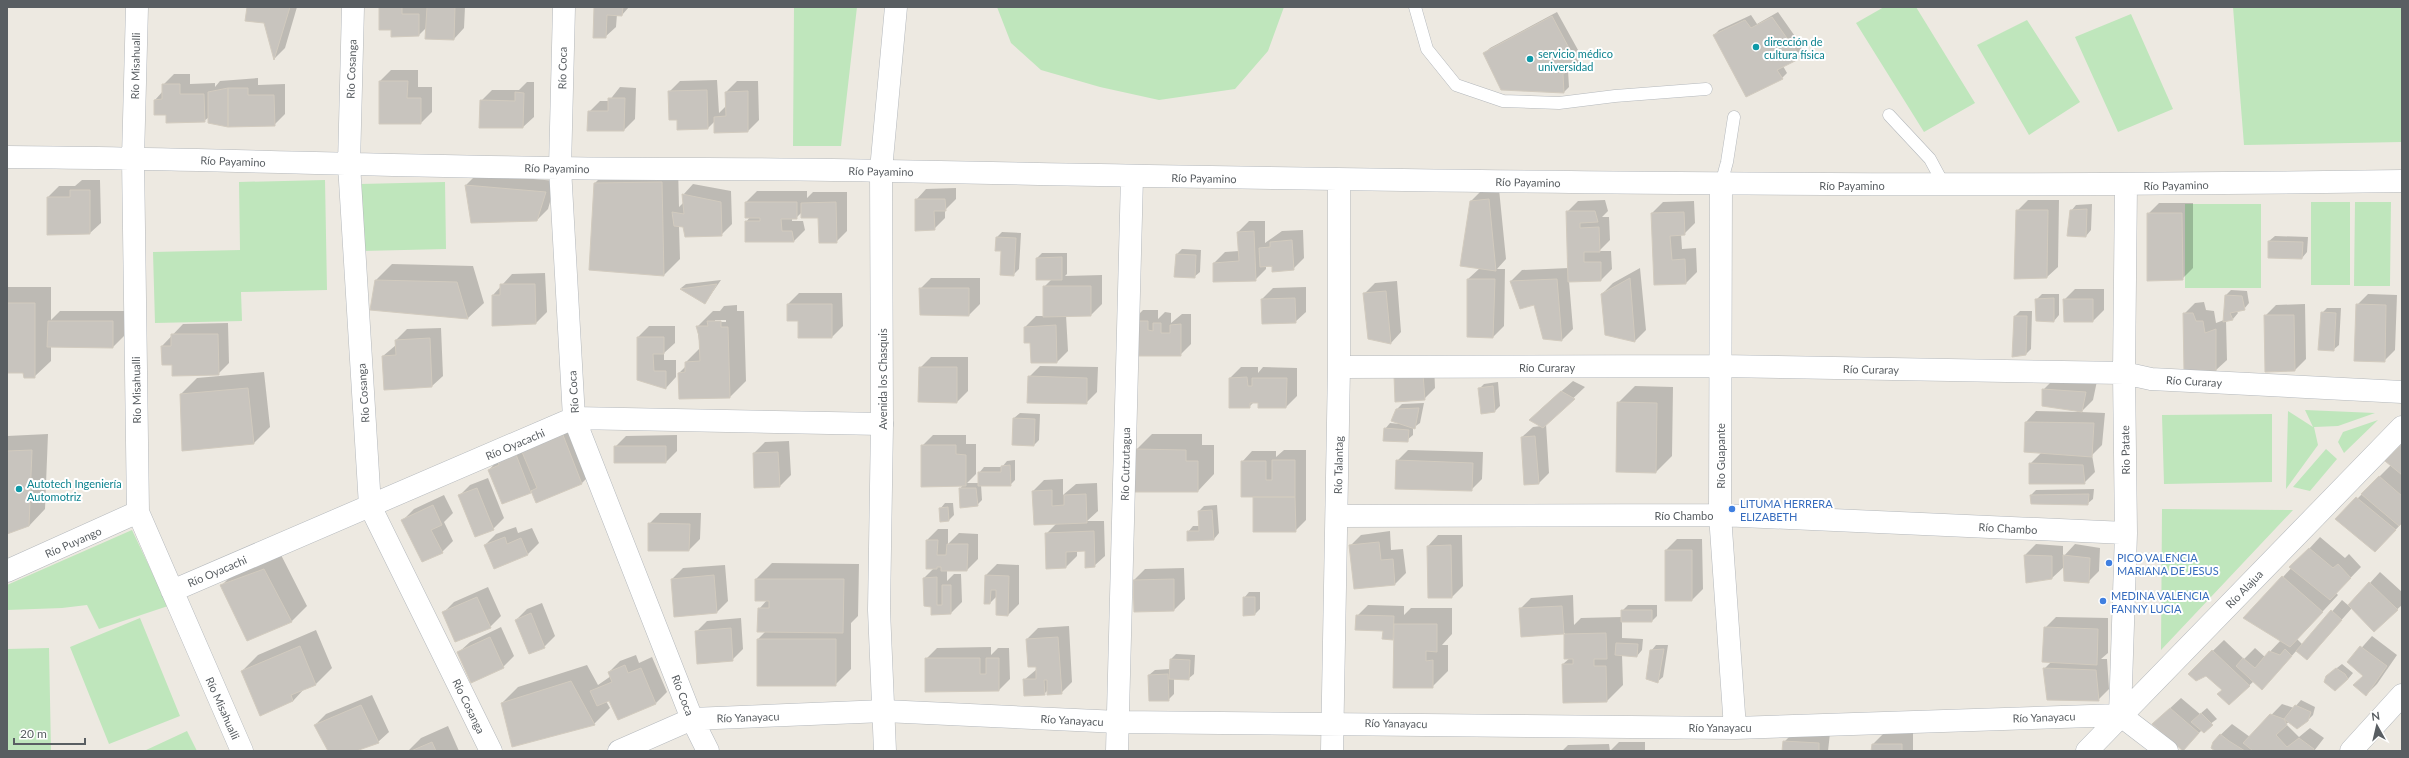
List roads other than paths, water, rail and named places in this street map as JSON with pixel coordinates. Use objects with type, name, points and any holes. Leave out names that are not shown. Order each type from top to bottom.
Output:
[{"type":"street","name":"Río Misahualli","points":[[136,7],[133,158],[138,512],[242,751]]},
{"type":"street","name":"Río Cosanga","points":[[353,7],[349,164],[370,506],[491,751]]},
{"type":"street","name":"Río Coca","points":[[564,7],[560,168],[574,418],[692,719],[708,751]]},
{"type":"street","name":"Avenida los Chasquis","points":[[885,751],[879,610],[882,424],[881,170],[896,7]]},
{"type":"street","name":"Río Payamino","points":[[7,157],[133,158],[560,168],[881,170],[1132,177],[1722,184],[2126,186],[2402,181]]},
{"type":"street","name":"Río Cutzutagua","points":[[1117,751],[1119,722],[1132,177]]},
{"type":"street","name":"Río Talantag","points":[[1332,751],[1334,723],[1339,367],[1339,180]]},
{"type":"street","name":"Río Guapante","points":[[1722,184],[1720,515],[1735,728]]},
{"type":"street","name":"Rio Patate","points":[[2120,715],[2126,533],[2124,373],[2126,186]]},
{"type":"street","name":"Río Curaray","points":[[1339,367],[1721,366],[2124,373],[2151,379],[2402,392]]},
{"type":"street","name":"Río Oyacachi","points":[[172,591],[574,418],[882,424]]},
{"type":"street","name":"Río Alajua","points":[[2087,751],[2120,715],[2402,427]]},
{"type":"street","name":"Río Puyango","points":[[7,571],[138,512]]},
{"type":"street","name":"Río Chambo","points":[[1337,516],[1720,515],[2126,533]]},
{"type":"street","points":[[2351,751],[2402,695]]},
{"type":"street","name":"Río Yanayacu","points":[[619,751],[692,719],[884,711],[1119,722],[1735,728],[2120,715]]},
{"type":"street","points":[[2120,715],[2166,751]]},
{"type":"lane","points":[[1415,7],[1427,49],[1456,85],[1503,101],[1559,103],[1616,96],[1706,89]]},
{"type":"lane","points":[[1889,115],[1930,159],[1944,185]]},
{"type":"lane","points":[[1722,184],[1734,118]]},
{"type":"place","name":"dirección de cultura física","points":[[1756,47]]},
{"type":"place","name":"servicio médico universidad","points":[[1530,59]]},
{"type":"place","name":"Autotech Ingeniería Automotriz","points":[[19,489]]},
{"type":"place","name":"LITUMA HERRERA ELIZABETH","points":[[1732,509]]},
{"type":"place","name":"PICO VALENCIA MARIANA DE JESUS","points":[[2109,563]]},
{"type":"place","name":"MEDINA VALENCIA FANNY LUCIA","points":[[2103,601]]}]
